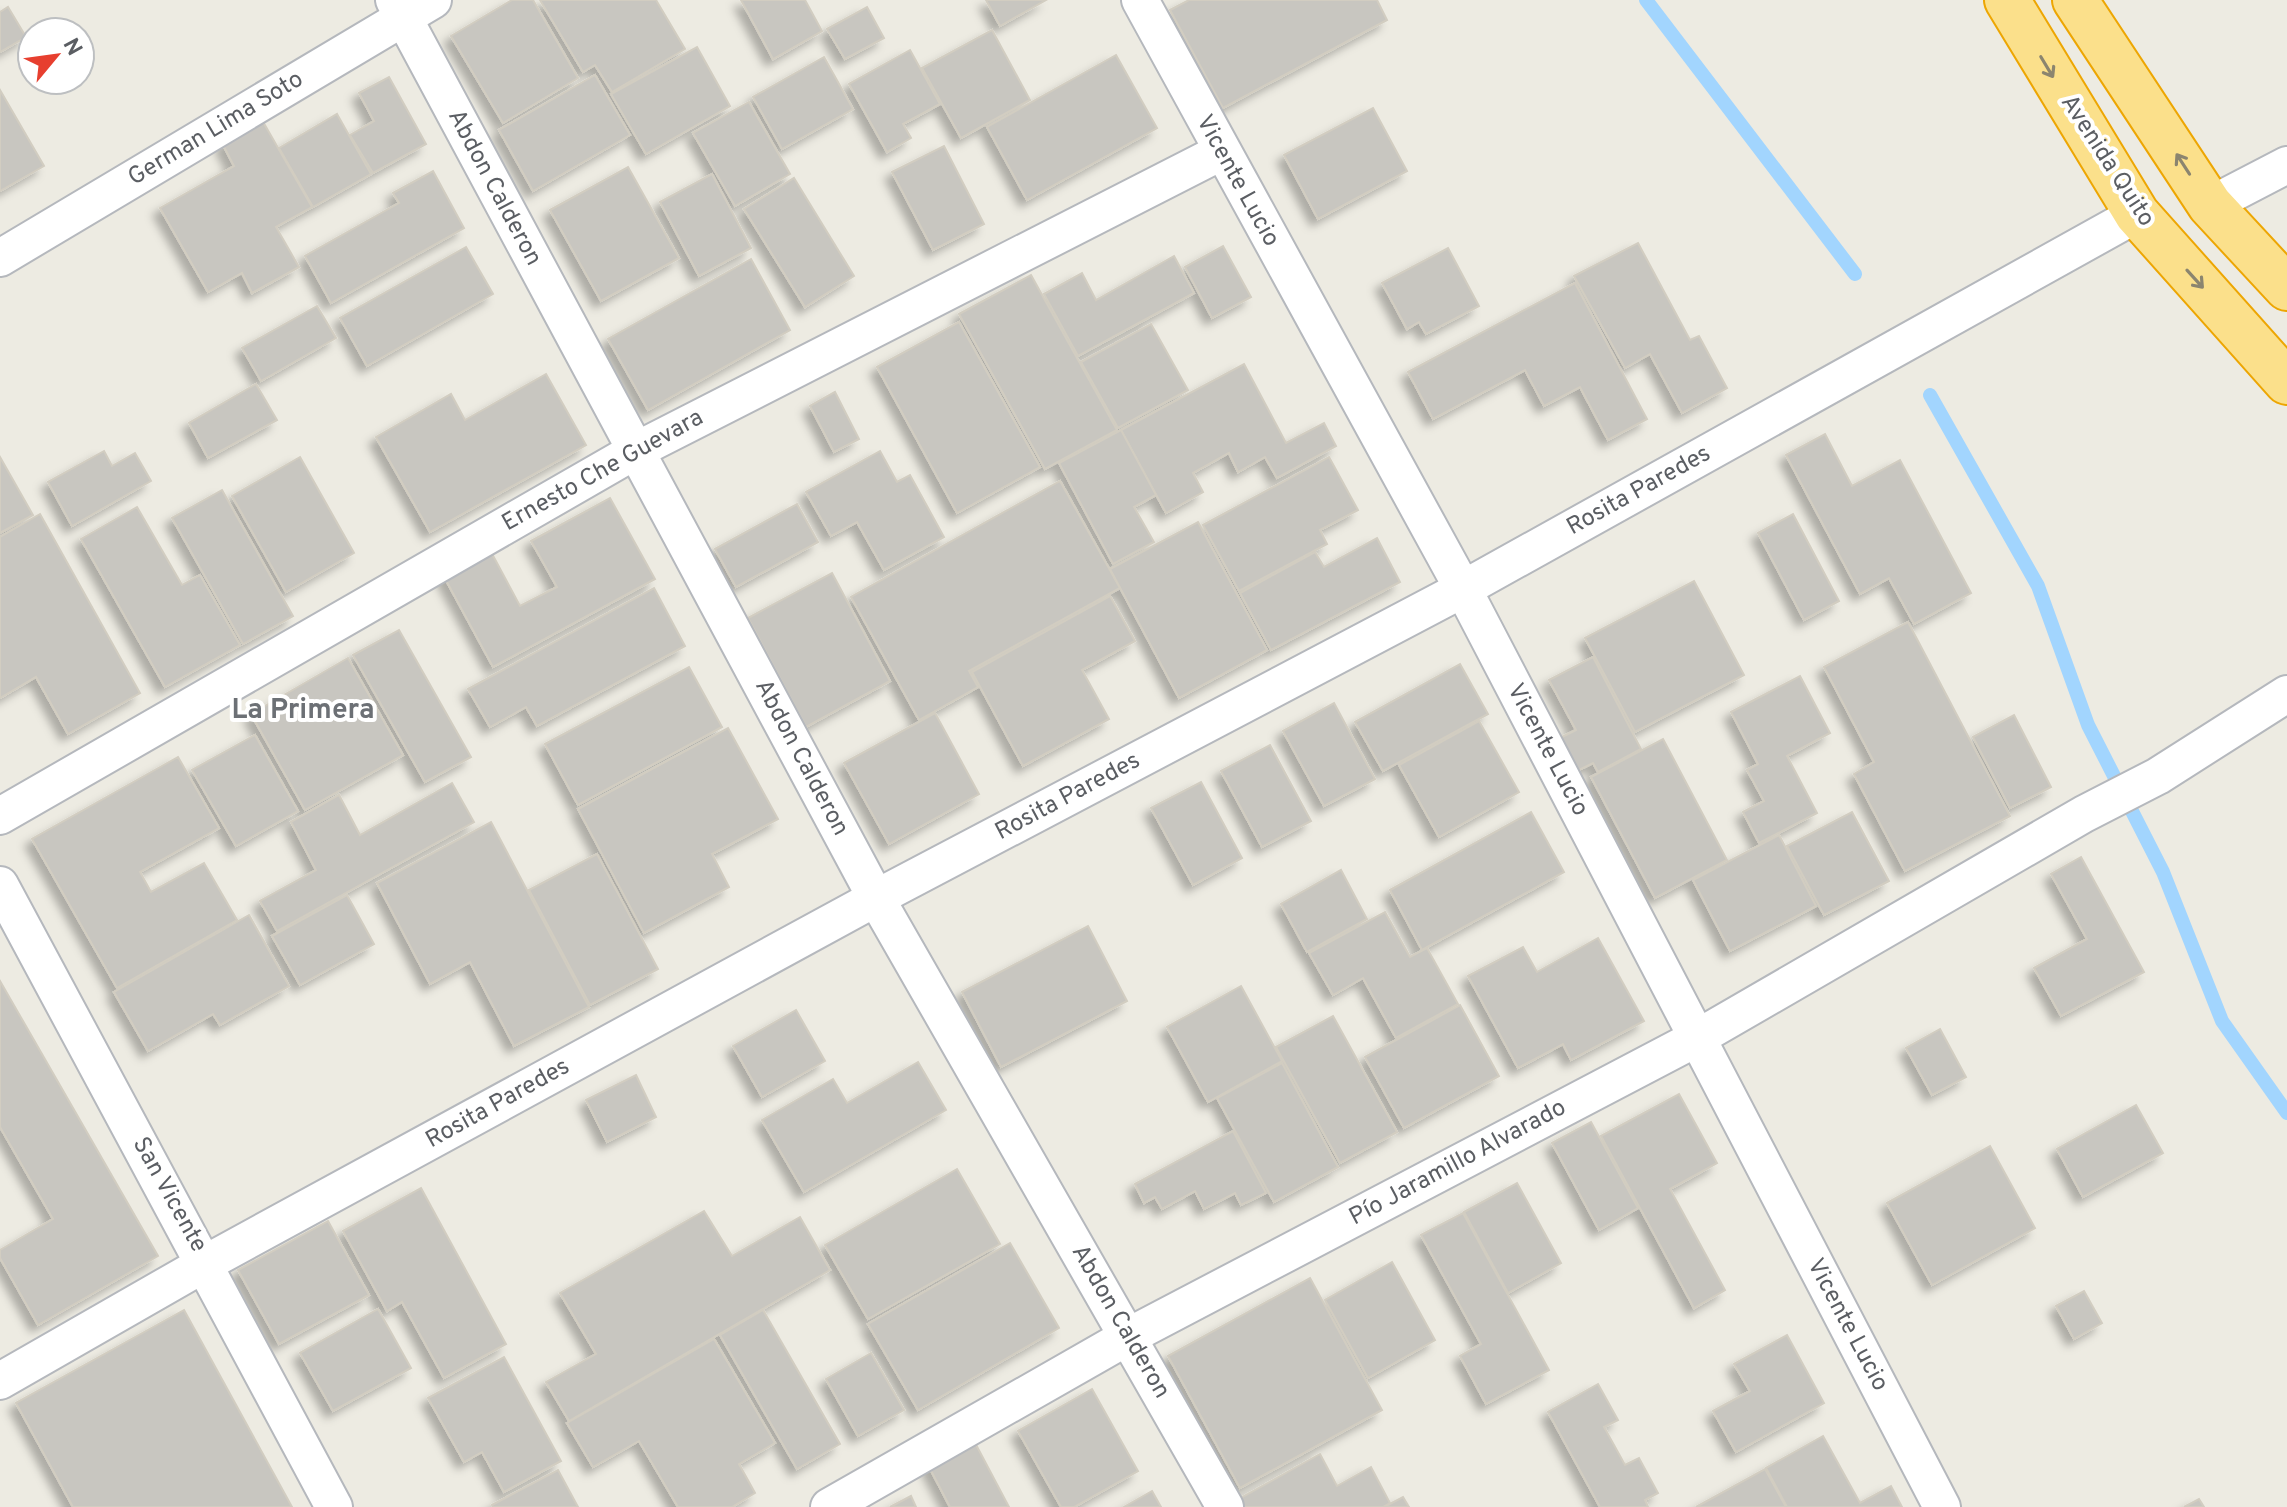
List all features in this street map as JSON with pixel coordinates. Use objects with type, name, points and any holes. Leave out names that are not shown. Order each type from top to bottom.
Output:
[{"type":"highway","name":"Avenida Quito","points":[[2007,0],[2137,214],[2287,382]]},
{"type":"highway","points":[[2075,0],[2210,205],[2287,288]]},
{"type":"street","name":"Vicente Lucio","points":[[1140,0],[1463,589],[1942,1507]]},
{"type":"street","name":"German Lima Soto","points":[[0,258],[410,6]]},
{"type":"street","name":"Abdon Calderon","points":[[410,6],[635,451],[876,898],[1225,1507]]},
{"type":"street","name":"Ernesto Che Guevara","points":[[0,816],[635,451],[1221,152]]},
{"type":"street","points":[[2210,205],[2287,165]]},
{"type":"street","name":"Rosita Paredes","points":[[0,1381],[206,1263],[876,898],[1463,589],[2137,214]]},
{"type":"street","name":"Pío Jaramillo Alvarado","points":[[829,1507],[1129,1336],[1697,1038],[2084,814],[2158,776],[2287,694]]},
{"type":"street","name":"San Vicente","points":[[0,885],[206,1263],[334,1507]]},
{"type":"building","points":[[512,0],[533,0],[578,78],[503,123],[451,36]]},
{"type":"building","points":[[540,0],[656,0],[685,49],[612,92],[595,65],[583,72]]},
{"type":"building","points":[[741,0],[805,0],[822,31],[773,59]]},
{"type":"building","points":[[986,0],[1046,0],[1000,26]]},
{"type":"building","points":[[1189,0],[1377,0],[1387,20],[1223,108],[1170,10]]},
{"type":"building","points":[[8,7],[16,20],[16,43],[0,52],[0,12]]},
{"type":"building","points":[[867,7],[884,38],[845,59],[827,29]]},
{"type":"building","points":[[992,30],[1030,100],[961,138],[922,68]]},
{"type":"building","points":[[697,47],[730,106],[646,154],[611,94]]},
{"type":"building","points":[[910,50],[940,104],[903,124],[911,138],[887,152],[849,84]]},
{"type":"building","points":[[1116,55],[1157,128],[1027,200],[987,127]]},
{"type":"building","points":[[824,57],[853,109],[782,149],[753,97]]},
{"type":"building","points":[[595,75],[630,135],[533,191],[499,130]]},
{"type":"building","points":[[389,77],[426,144],[373,173],[350,135],[374,121],[359,93]]},
{"type":"building","points":[[0,90],[44,166],[0,191]]},
{"type":"building","points":[[749,102],[790,174],[735,206],[693,133]]},
{"type":"building","points":[[1373,108],[1407,171],[1318,219],[1284,155]]},
{"type":"building","points":[[337,114],[371,174],[313,207],[279,148]]},
{"type":"building","points":[[262,120],[312,207],[276,227],[299,267],[252,293],[242,273],[208,292],[160,208],[234,166],[222,143]]},
{"type":"building","points":[[944,146],[984,224],[933,250],[892,172]]},
{"type":"building","points":[[628,167],[679,258],[601,301],[550,210]]},
{"type":"building","points":[[433,171],[464,228],[331,303],[305,256],[399,203],[393,193]]},
{"type":"building","points":[[712,174],[751,248],[699,276],[660,202]]},
{"type":"building","points":[[794,178],[854,276],[805,307],[744,209]]},
{"type":"building","points":[[1638,243],[1690,340],[1699,336],[1727,388],[1682,413],[1650,354],[1625,368],[1574,276]]},
{"type":"building","points":[[1223,246],[1251,297],[1212,318],[1185,267]]},
{"type":"building","points":[[466,247],[493,294],[367,366],[340,318]]},
{"type":"building","points":[[1448,248],[1479,306],[1426,334],[1419,322],[1407,329],[1382,283]]},
{"type":"building","points":[[1174,256],[1194,293],[1078,356],[1044,294],[1082,273],[1096,300]]},
{"type":"building","points":[[751,259],[790,330],[648,410],[608,339]]},
{"type":"building","points":[[1031,275],[1117,430],[1045,469],[959,314]]},
{"type":"building","points":[[1575,283],[1647,419],[1608,440],[1580,387],[1544,406],[1525,370],[1433,419],[1408,372]]},
{"type":"building","points":[[317,306],[336,338],[261,381],[242,348]]},
{"type":"building","points":[[959,322],[1040,467],[957,513],[877,367]]},
{"type":"building","points":[[1151,324],[1188,390],[1118,428],[1081,362]]},
{"type":"building","points":[[1244,364],[1286,443],[1324,423],[1336,446],[1277,478],[1265,457],[1238,472],[1229,453],[1193,473],[1203,492],[1166,513],[1121,430]]},
{"type":"building","points":[[546,374],[586,445],[430,532],[376,437],[451,394],[465,420]]},
{"type":"building","points":[[256,384],[277,420],[208,458],[189,423]]},
{"type":"building","points":[[835,392],[859,439],[834,452],[810,406]]},
{"type":"building","points":[[1121,430],[1156,495],[1134,507],[1154,542],[1113,564],[1059,463]]},
{"type":"building","points":[[1825,434],[1852,486],[1900,460],[1971,593],[1914,624],[1889,578],[1860,594],[1786,455]]},
{"type":"building","points":[[104,451],[112,466],[135,453],[151,481],[72,526],[48,482]]},
{"type":"building","points":[[880,451],[897,482],[910,475],[944,537],[884,570],[857,522],[831,536],[806,492]]},
{"type":"building","points":[[0,457],[33,515],[0,533]]},
{"type":"building","points":[[300,457],[354,553],[286,592],[232,496]]},
{"type":"building","points":[[1329,457],[1358,510],[1320,530],[1327,544],[1239,591],[1203,525]]},
{"type":"building","points":[[1060,481],[1120,588],[969,671],[978,687],[919,720],[851,597]]},
{"type":"building","points":[[222,490],[293,616],[243,644],[172,518]]},
{"type":"building","points":[[610,498],[655,579],[493,667],[442,573],[489,548],[520,606],[557,587],[531,541]]},
{"type":"building","points":[[797,504],[818,542],[736,587],[715,549]]},
{"type":"building","points":[[137,507],[182,585],[200,575],[240,645],[165,687],[81,539]]},
{"type":"building","points":[[40,514],[140,693],[68,734],[36,677],[0,698],[0,537]]},
{"type":"building","points":[[1793,514],[1839,601],[1804,620],[1758,533]]},
{"type":"building","points":[[1198,522],[1267,650],[1179,698],[1110,569]]},
{"type":"building","points":[[1377,538],[1400,582],[1271,650],[1240,593],[1315,552],[1324,567]]},
{"type":"building","points":[[832,573],[890,681],[806,727],[748,618]]},
{"type":"building","points":[[1694,581],[1744,675],[1635,732],[1585,638]]},
{"type":"building","points":[[654,588],[685,646],[537,726],[526,707],[490,727],[468,689]]},
{"type":"building","points":[[1110,596],[1135,641],[1082,670],[1109,719],[1023,766],[972,672]]},
{"type":"building","points":[[1908,622],[2010,816],[1905,871],[1854,774],[1874,762],[1824,667]]},
{"type":"building","points":[[399,630],[471,757],[425,782],[353,655]]},
{"type":"building","points":[[1593,657],[1641,749],[1598,772],[1593,763],[1577,771],[1560,738],[1576,730],[1549,680]]},
{"type":"building","points":[[348,658],[403,755],[305,810],[251,714]]},
{"type":"building","points":[[1460,664],[1488,714],[1383,771],[1355,722]]},
{"type":"building","points":[[689,667],[722,727],[578,805],[545,744]]},
{"type":"building","points":[[1800,676],[1830,733],[1787,756],[1817,813],[1759,843],[1743,812],[1764,801],[1747,770],[1758,764],[1731,712]]},
{"type":"building","points":[[1334,703],[1375,779],[1324,806],[1283,731]]},
{"type":"building","points":[[935,713],[979,794],[889,844],[844,763]]},
{"type":"building","points":[[2014,715],[2051,787],[2010,808],[1973,737]]},
{"type":"building","points":[[1479,721],[1519,792],[1439,837],[1399,765]]},
{"type":"building","points":[[728,728],[778,819],[712,854],[729,887],[644,933],[578,809]]},
{"type":"building","points":[[255,735],[298,811],[236,846],[192,770]]},
{"type":"building","points":[[1663,739],[1727,860],[1655,898],[1591,777]]},
{"type":"building","points":[[1270,745],[1311,821],[1262,847],[1221,771]]},
{"type":"building","points":[[178,757],[219,828],[140,872],[151,892],[204,863],[237,920],[117,988],[32,839]]},
{"type":"building","points":[[1201,782],[1242,858],[1193,885],[1151,808]]},
{"type":"building","points":[[452,783],[474,822],[277,931],[260,901],[316,870],[291,822],[339,795],[360,835]]},
{"type":"building","points":[[1531,812],[1564,872],[1422,950],[1390,890]]},
{"type":"building","points":[[1852,812],[1889,881],[1824,915],[1787,846]]},
{"type":"building","points":[[491,822],[589,1007],[514,1046],[470,962],[430,984],[377,883]]},
{"type":"building","points":[[1779,835],[1816,906],[1730,951],[1693,880]]},
{"type":"building","points":[[597,854],[658,969],[590,1005],[529,890]]},
{"type":"building","points":[[2081,857],[2144,972],[2061,1016],[2034,968],[2087,939],[2051,874]]},
{"type":"building","points":[[1341,870],[1367,919],[1307,952],[1281,904]]},
{"type":"building","points":[[347,895],[374,944],[300,985],[272,936]]},
{"type":"building","points":[[1385,912],[1410,957],[1427,948],[1458,1004],[1396,1038],[1363,978],[1333,995],[1309,953]]},
{"type":"building","points":[[249,915],[289,986],[220,1025],[213,1014],[148,1051],[114,992]]},
{"type":"building","points":[[1088,926],[1127,1001],[1001,1067],[962,992]]},
{"type":"building","points":[[1598,938],[1644,1021],[1571,1060],[1563,1044],[1518,1068],[1468,976],[1523,947],[1537,972]]},
{"type":"building","points":[[0,981],[158,1256],[38,1325],[0,1258],[0,1250],[53,1219],[0,1127]]},
{"type":"building","points":[[1241,986],[1282,1061],[1208,1102],[1167,1027]]},
{"type":"building","points":[[1460,1005],[1499,1076],[1404,1128],[1365,1057]]},
{"type":"building","points":[[796,1010],[825,1061],[762,1097],[733,1046]]},
{"type":"building","points":[[1333,1016],[1397,1132],[1340,1163],[1276,1047]]},
{"type":"building","points":[[1940,1029],[1966,1077],[1932,1095],[1906,1048]]},
{"type":"building","points":[[918,1062],[946,1110],[804,1192],[762,1120],[833,1079],[847,1103]]},
{"type":"building","points":[[1282,1063],[1338,1167],[1274,1202],[1217,1098]]},
{"type":"building","points":[[636,1075],[656,1117],[607,1142],[586,1100]]},
{"type":"building","points":[[1679,1094],[1717,1163],[1670,1189],[1725,1290],[1694,1308],[1601,1136]]},
{"type":"building","points":[[2136,1105],[2163,1153],[2083,1197],[2057,1149]]},
{"type":"building","points":[[1591,1122],[1638,1208],[1599,1230],[1552,1143]]},
{"type":"building","points":[[1233,1131],[1266,1193],[1241,1205],[1235,1193],[1204,1209],[1195,1191],[1162,1209],[1155,1197],[1144,1203],[1135,1184]]},
{"type":"building","points":[[1990,1146],[2035,1228],[1932,1285],[1887,1203]]},
{"type":"building","points":[[957,1169],[1000,1244],[868,1319],[825,1245]]},
{"type":"building","points":[[1517,1183],[1561,1263],[1508,1293],[1464,1212]]},
{"type":"building","points":[[421,1188],[506,1344],[444,1378],[402,1302],[387,1311],[343,1231]]},
{"type":"building","points":[[704,1211],[732,1256],[800,1217],[830,1270],[569,1421],[546,1382],[596,1354],[560,1293]]},
{"type":"building","points":[[1463,1213],[1549,1370],[1486,1404],[1460,1356],[1481,1344],[1421,1235]]},
{"type":"building","points":[[328,1221],[369,1295],[279,1344],[238,1270]]},
{"type":"building","points":[[1010,1243],[1059,1328],[918,1410],[868,1324]]},
{"type":"building","points":[[1392,1262],[1435,1340],[1368,1378],[1325,1300]]},
{"type":"building","points":[[1310,1278],[1382,1410],[1240,1488],[1168,1356]]},
{"type":"building","points":[[2084,1291],[2102,1323],[2074,1339],[2056,1306]]},
{"type":"building","points":[[378,1309],[411,1368],[333,1411],[300,1353]]},
{"type":"building","points":[[184,1310],[292,1507],[73,1507],[16,1403]]},
{"type":"building","points":[[763,1310],[840,1444],[797,1469],[720,1335]]},
{"type":"building","points":[[1787,1335],[1824,1403],[1736,1452],[1713,1411],[1750,1391],[1734,1364]]},
{"type":"building","points":[[714,1339],[775,1443],[739,1464],[755,1493],[732,1507],[678,1507],[639,1441],[593,1467],[567,1423]]},
{"type":"building","points":[[871,1353],[904,1410],[858,1436],[826,1379]]},
{"type":"building","points":[[504,1357],[561,1461],[504,1492],[482,1452],[464,1462],[428,1398]]},
{"type":"building","points":[[1598,1384],[1618,1420],[1604,1427],[1625,1465],[1639,1458],[1658,1493],[1645,1500],[1648,1507],[1600,1507],[1548,1412]]},
{"type":"building","points":[[1092,1389],[1138,1471],[1074,1507],[1061,1507],[1018,1431]]},
{"type":"building","points":[[1823,1436],[1860,1503],[1891,1486],[1902,1507],[1787,1507],[1766,1468]]},
{"type":"building","points":[[973,1439],[1009,1507],[950,1507],[927,1463]]},
{"type":"building","points":[[1320,1454],[1337,1486],[1371,1467],[1390,1503],[1383,1507],[1243,1507],[1239,1499]]},
{"type":"building","points":[[1765,1469],[1786,1507],[1696,1507]]},
{"type":"building","points":[[558,1470],[578,1507],[493,1507],[492,1505]]},
{"type":"building","points":[[1152,1491],[1161,1507],[1124,1507]]},
{"type":"building","points":[[911,1496],[916,1507],[890,1507]]},
{"type":"building","points":[[1403,1497],[1409,1507],[1384,1507]]},
{"type":"building","points":[[2199,1499],[2204,1507],[2184,1507]]},
{"type":"waterway","points":[[1646,0],[1855,274]]},
{"type":"waterway","points":[[1930,395],[2038,586],[2088,725],[2163,872],[2222,1021],[2287,1113]]},
{"type":"district","name":"La Primera","points":[[303,711]]}]
